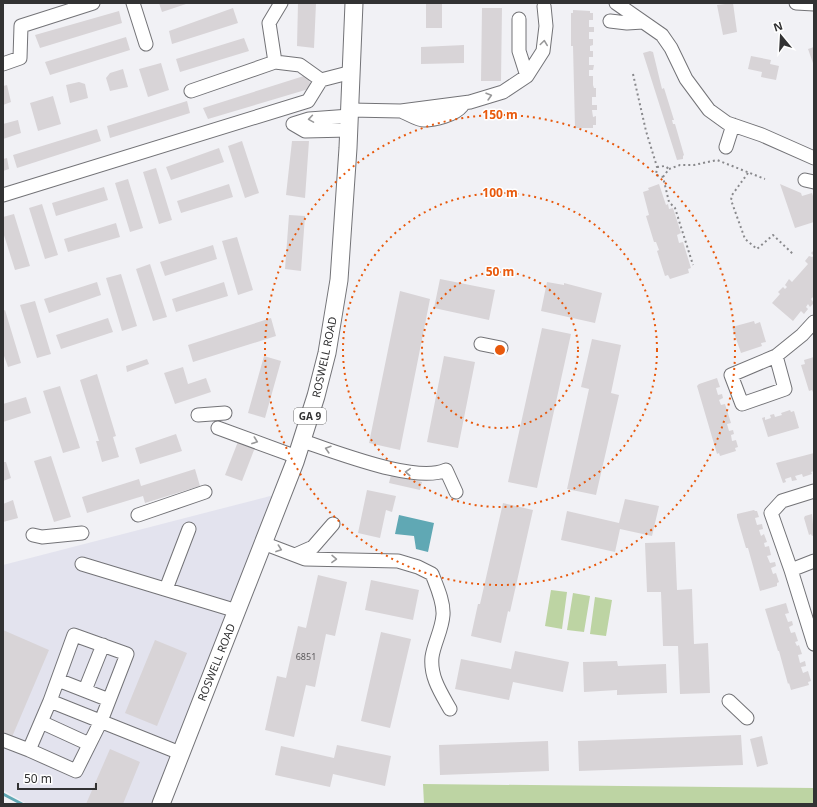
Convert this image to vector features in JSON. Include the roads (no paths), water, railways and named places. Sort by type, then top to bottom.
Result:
[{"type":"main road","name":"ROSWELL ROAD","points":[[161,804],[297,457],[316,398],[327,353],[338,280],[350,119],[354,3]]},
{"type":"street","points":[[3,64],[20,58],[21,26],[93,3]]},
{"type":"street","points":[[132,3],[146,44]]},
{"type":"street","points":[[275,62],[269,23],[281,3]]},
{"type":"street","points":[[616,3],[662,35],[671,48],[686,79],[709,110],[727,123],[762,135],[814,158]]},
{"type":"street","points":[[796,3],[814,4]]},
{"type":"street","points":[[350,119],[401,111],[438,112],[464,102],[503,92],[527,76],[543,51],[546,26],[542,4]]},
{"type":"street","points":[[519,19],[519,51],[527,76]]},
{"type":"street","points":[[610,21],[627,23],[643,22]]},
{"type":"street","points":[[191,91],[275,62],[300,65],[321,80]]},
{"type":"street","points":[[3,195],[308,101],[321,80],[352,72]]},
{"type":"street","points":[[726,147],[733,125]]},
{"type":"street","points":[[776,356],[802,335],[814,322]]},
{"type":"street","points":[[481,344],[502,348]]},
{"type":"street","points":[[198,415],[224,413]]},
{"type":"street","points":[[218,428],[297,457]]},
{"type":"street","points":[[302,441],[404,472],[437,472],[446,470],[456,492]]},
{"type":"street","points":[[814,491],[782,501],[771,513],[791,570],[814,644]]},
{"type":"street","points":[[138,515],[206,492]]},
{"type":"street","points":[[295,555],[313,547],[333,524]]},
{"type":"street","points":[[166,589],[189,529]]},
{"type":"street","points":[[33,534],[42,537],[82,533]]},
{"type":"street","points":[[263,543],[304,558],[398,561],[418,567],[432,574],[440,595],[443,615],[432,657],[432,671],[436,685],[450,709]]},
{"type":"street","points":[[791,570],[814,561]]},
{"type":"street","points":[[82,564],[237,611]]},
{"type":"street","points":[[3,740],[76,771],[101,721],[128,654],[74,635],[50,701],[28,750]]},
{"type":"street","points":[[85,690],[103,645]]},
{"type":"street","points":[[58,680],[109,700]]},
{"type":"street","points":[[50,701],[180,753]]},
{"type":"street","points":[[729,701],[747,718]]},
{"type":"street","points":[[41,722],[89,744]]},
{"type":"water","points":[[399,515],[434,523],[428,552],[416,549],[414,536],[395,534]]},
{"type":"waterway","points":[[3,794],[22,804]]}]
